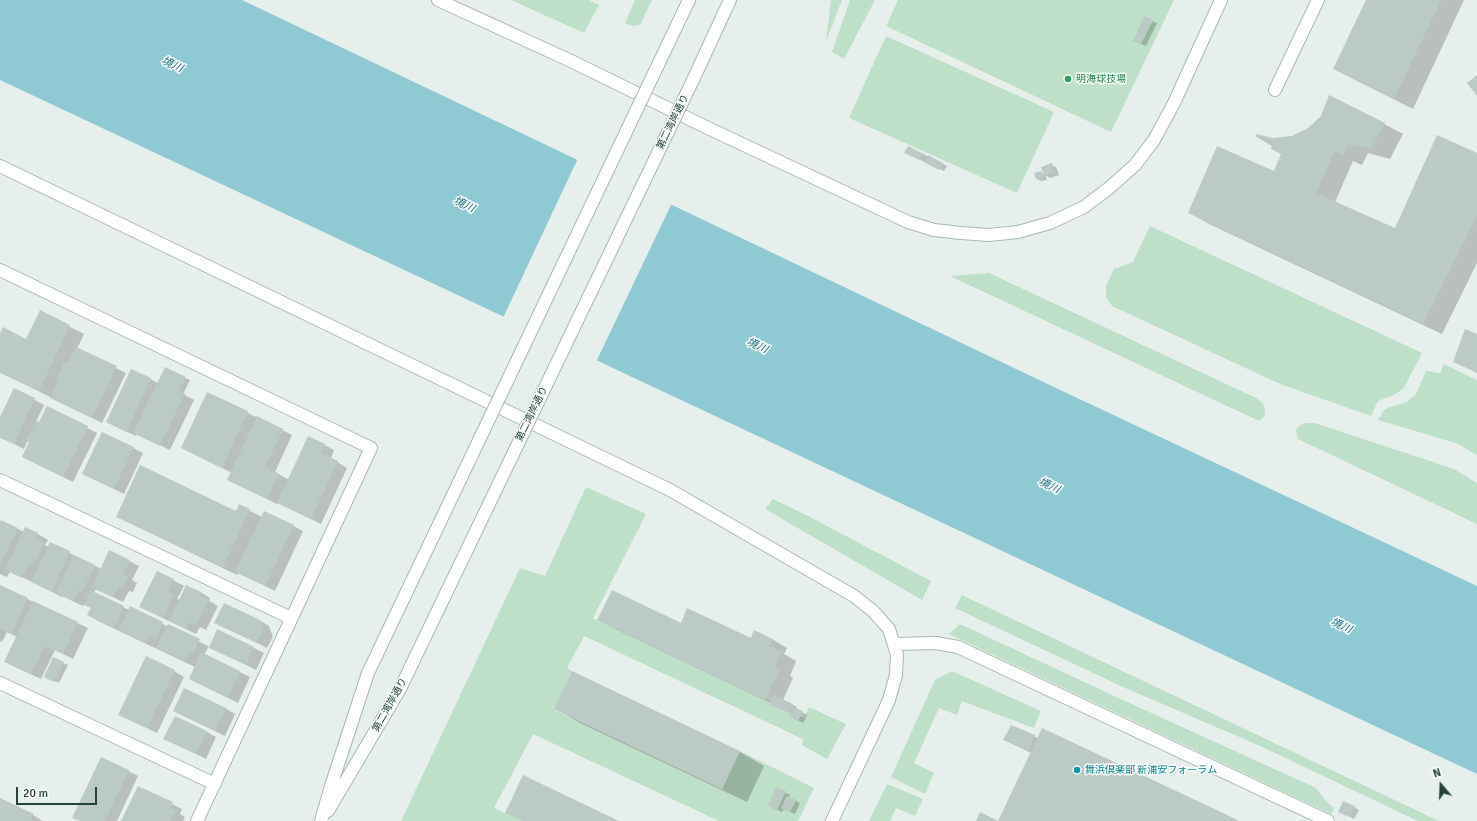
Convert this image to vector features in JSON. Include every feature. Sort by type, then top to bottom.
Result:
[{"type":"street","points":[[438,0],[571,61],[710,129],[908,222],[941,231],[961,234],[989,235],[1018,232],[1050,223],[1084,207],[1109,188],[1134,164],[1154,140],[1174,103],[1221,0]]},
{"type":"street","name":"第二湾岸通り","points":[[321,821],[368,672],[689,0]]},
{"type":"street","name":"第二湾岸通り","points":[[321,821],[341,791],[400,689],[730,0]]},
{"type":"street","points":[[1275,90],[1318,0]]},
{"type":"street","points":[[0,166],[670,490],[854,596],[873,611],[889,629],[897,656],[896,675],[889,700],[832,821]]},
{"type":"street","points":[[0,270],[371,448],[197,821]]},
{"type":"street","points":[[0,480],[291,618]]},
{"type":"street","points":[[894,644],[936,643],[958,647],[1328,821]]},
{"type":"street","points":[[0,683],[215,784]]},
{"type":"green space","points":[[511,0],[589,0],[599,5],[584,33]]},
{"type":"green space","points":[[635,0],[652,0],[640,25],[632,26],[625,23]]},
{"type":"green space","points":[[831,0],[842,0],[826,41]]},
{"type":"green space","points":[[850,0],[875,0],[844,59],[832,52]]},
{"type":"green space","name":"明海球技場","points":[[898,0],[1174,0],[1111,132],[886,26]]},
{"type":"green space","points":[[886,36],[1054,112],[1017,193],[849,118]]},
{"type":"green space","points":[[1150,226],[1422,353],[1404,388],[1394,395],[1378,401],[1371,416],[1280,384],[1112,306],[1106,297],[1106,286],[1114,269],[1133,262]]},
{"type":"green space","points":[[989,273],[1256,398],[1263,403],[1265,416],[1259,421],[950,276]]},
{"type":"green space","points":[[1444,364],[1477,380],[1477,455],[1456,443],[1378,420],[1385,409],[1407,402],[1416,394],[1426,371],[1440,373]]},
{"type":"green space","points":[[1315,423],[1454,469],[1477,483],[1477,524],[1298,439],[1296,430],[1300,425]]},
{"type":"green space","points":[[586,487],[646,514],[593,618],[804,718],[809,707],[846,724],[827,759],[802,745],[803,739],[584,636],[567,668],[572,671],[555,710],[722,789],[740,751],[814,788],[798,821],[719,821],[533,734],[494,808],[522,821],[401,821],[520,568],[545,576]]},
{"type":"green space","points":[[773,499],[931,581],[922,600],[765,509]]},
{"type":"green space","points":[[962,595],[1439,821],[1418,821],[1258,745],[1123,687],[955,608]]},
{"type":"green space","points":[[960,624],[1316,788],[1326,801],[1334,808],[1331,814],[949,634]]},
{"type":"green space","points":[[952,671],[1041,711],[1034,728],[962,701],[957,715],[939,708],[914,763],[934,773],[925,794],[891,777],[935,680]]},
{"type":"green space","points":[[887,784],[923,799],[915,816],[896,808],[890,821],[869,821]]},
{"type":"water","name":"境川","points":[[0,0],[242,0],[1056,388],[1477,586],[1477,774],[0,80]]},
{"type":"pier","points":[[578,158],[672,203],[596,362],[503,318]]},
{"type":"building","points":[[1366,0],[1441,0],[1394,99],[1333,69]]},
{"type":"building","points":[[1144,16],[1153,20],[1141,44],[1133,41]]},
{"type":"building","points":[[1477,75],[1477,96],[1467,83]]},
{"type":"building","points":[[1329,95],[1385,123],[1371,149],[1349,143],[1343,155],[1335,151],[1316,193],[1395,228],[1437,135],[1477,153],[1477,216],[1423,324],[1188,213],[1217,146],[1274,171],[1281,154],[1271,149],[1272,141],[1256,137],[1256,134],[1273,138],[1292,136],[1308,128],[1321,116]]},
{"type":"building","points":[[908,146],[924,154],[920,160],[904,153]]},
{"type":"building","points":[[928,155],[943,163],[939,170],[924,162]]},
{"type":"building","points":[[1052,163],[1054,172],[1044,176],[1041,167]]},
{"type":"building","points":[[1041,171],[1043,177],[1036,179],[1034,173]]},
{"type":"building","points":[[40,310],[70,325],[39,391],[0,373],[0,333],[3,327],[26,339]]},
{"type":"building","points":[[1465,329],[1477,334],[1477,372],[1453,362]]},
{"type":"building","points":[[76,347],[117,366],[92,418],[50,398],[58,382],[56,380],[64,362],[68,363]]},
{"type":"building","points":[[165,367],[186,377],[179,390],[185,393],[160,446],[133,433]]},
{"type":"building","points":[[131,369],[151,378],[126,432],[106,422]]},
{"type":"building","points":[[14,388],[35,398],[14,444],[0,438],[0,417]]},
{"type":"building","points":[[207,392],[248,411],[222,468],[181,448]]},
{"type":"building","points":[[47,406],[88,426],[63,477],[22,457],[29,442],[26,441],[36,420],[39,422]]},
{"type":"building","points":[[257,416],[283,429],[265,467],[279,474],[267,499],[227,480]]},
{"type":"building","points":[[102,432],[134,447],[114,489],[82,474]]},
{"type":"building","points":[[308,436],[325,444],[321,453],[338,461],[311,519],[277,503]]},
{"type":"building","points":[[140,465],[236,511],[239,504],[250,509],[223,567],[116,517]]},
{"type":"building","points":[[264,511],[294,525],[265,586],[235,572]]},
{"type":"building","points":[[1,520],[18,528],[0,566],[0,523]]},
{"type":"building","points":[[25,527],[38,533],[36,539],[44,543],[33,565],[29,563],[22,578],[5,570]]},
{"type":"building","points":[[50,542],[70,551],[52,592],[31,582]]},
{"type":"building","points":[[109,550],[130,560],[123,574],[128,577],[123,587],[119,586],[113,597],[92,588]]},
{"type":"building","points":[[74,555],[95,565],[82,592],[78,590],[73,601],[56,593]]},
{"type":"building","points":[[157,571],[174,579],[168,593],[173,595],[163,618],[139,607]]},
{"type":"building","points":[[0,585],[28,598],[11,634],[0,629]]},
{"type":"building","points":[[186,585],[201,592],[199,595],[209,599],[196,625],[189,622],[186,629],[169,621]]},
{"type":"building","points":[[90,590],[124,606],[114,628],[87,615],[91,608],[84,605]]},
{"type":"building","points":[[612,590],[681,623],[687,608],[751,638],[754,630],[773,639],[769,646],[782,652],[775,667],[780,669],[765,700],[597,620]]},
{"type":"building","points":[[33,601],[78,622],[63,654],[45,646],[31,674],[4,662]]},
{"type":"building","points":[[224,603],[260,620],[263,631],[257,643],[214,623]]},
{"type":"building","points":[[130,606],[163,622],[156,639],[150,636],[146,643],[119,630]]},
{"type":"building","points":[[168,624],[200,639],[193,653],[189,651],[184,661],[156,648]]},
{"type":"building","points":[[217,629],[254,647],[246,665],[209,648]]},
{"type":"building","points":[[201,652],[240,671],[228,698],[189,679]]},
{"type":"building","points":[[146,656],[175,670],[147,728],[118,715]]},
{"type":"building","points":[[53,657],[64,662],[54,682],[44,677]]},
{"type":"building","points":[[572,671],[740,751],[722,789],[554,709]]},
{"type":"building","points":[[184,688],[226,708],[215,731],[173,711]]},
{"type":"building","points":[[774,695],[793,704],[789,713],[769,704]]},
{"type":"building","points":[[793,707],[803,711],[798,721],[789,716]]},
{"type":"building","points":[[175,716],[207,731],[196,754],[163,739]]},
{"type":"building","points":[[1011,725],[1035,735],[1028,751],[1003,740]]},
{"type":"building","name":"舞浜倶楽部 新浦安フォーラム","points":[[1042,728],[1240,821],[998,821]]},
{"type":"building","points":[[101,757],[129,770],[105,821],[80,821],[72,818]]},
{"type":"building","points":[[523,775],[619,821],[522,821],[505,813]]},
{"type":"building","points":[[138,786],[173,802],[170,808],[176,810],[170,821],[121,821]]},
{"type":"building","points":[[776,787],[786,791],[777,810],[768,806]]},
{"type":"building","points":[[787,796],[796,800],[790,812],[781,808]]},
{"type":"building","points":[[0,798],[34,814],[31,821],[0,821]]},
{"type":"building","points":[[1343,801],[1355,806],[1349,817],[1338,812]]},
{"type":"building","points":[[980,812],[998,821],[976,821]]},
{"type":"place","name":"明海球技場","points":[[1068,79]]},
{"type":"place","name":"舞浜倶楽部 新浦安フォーラム","points":[[1077,770]]}]
